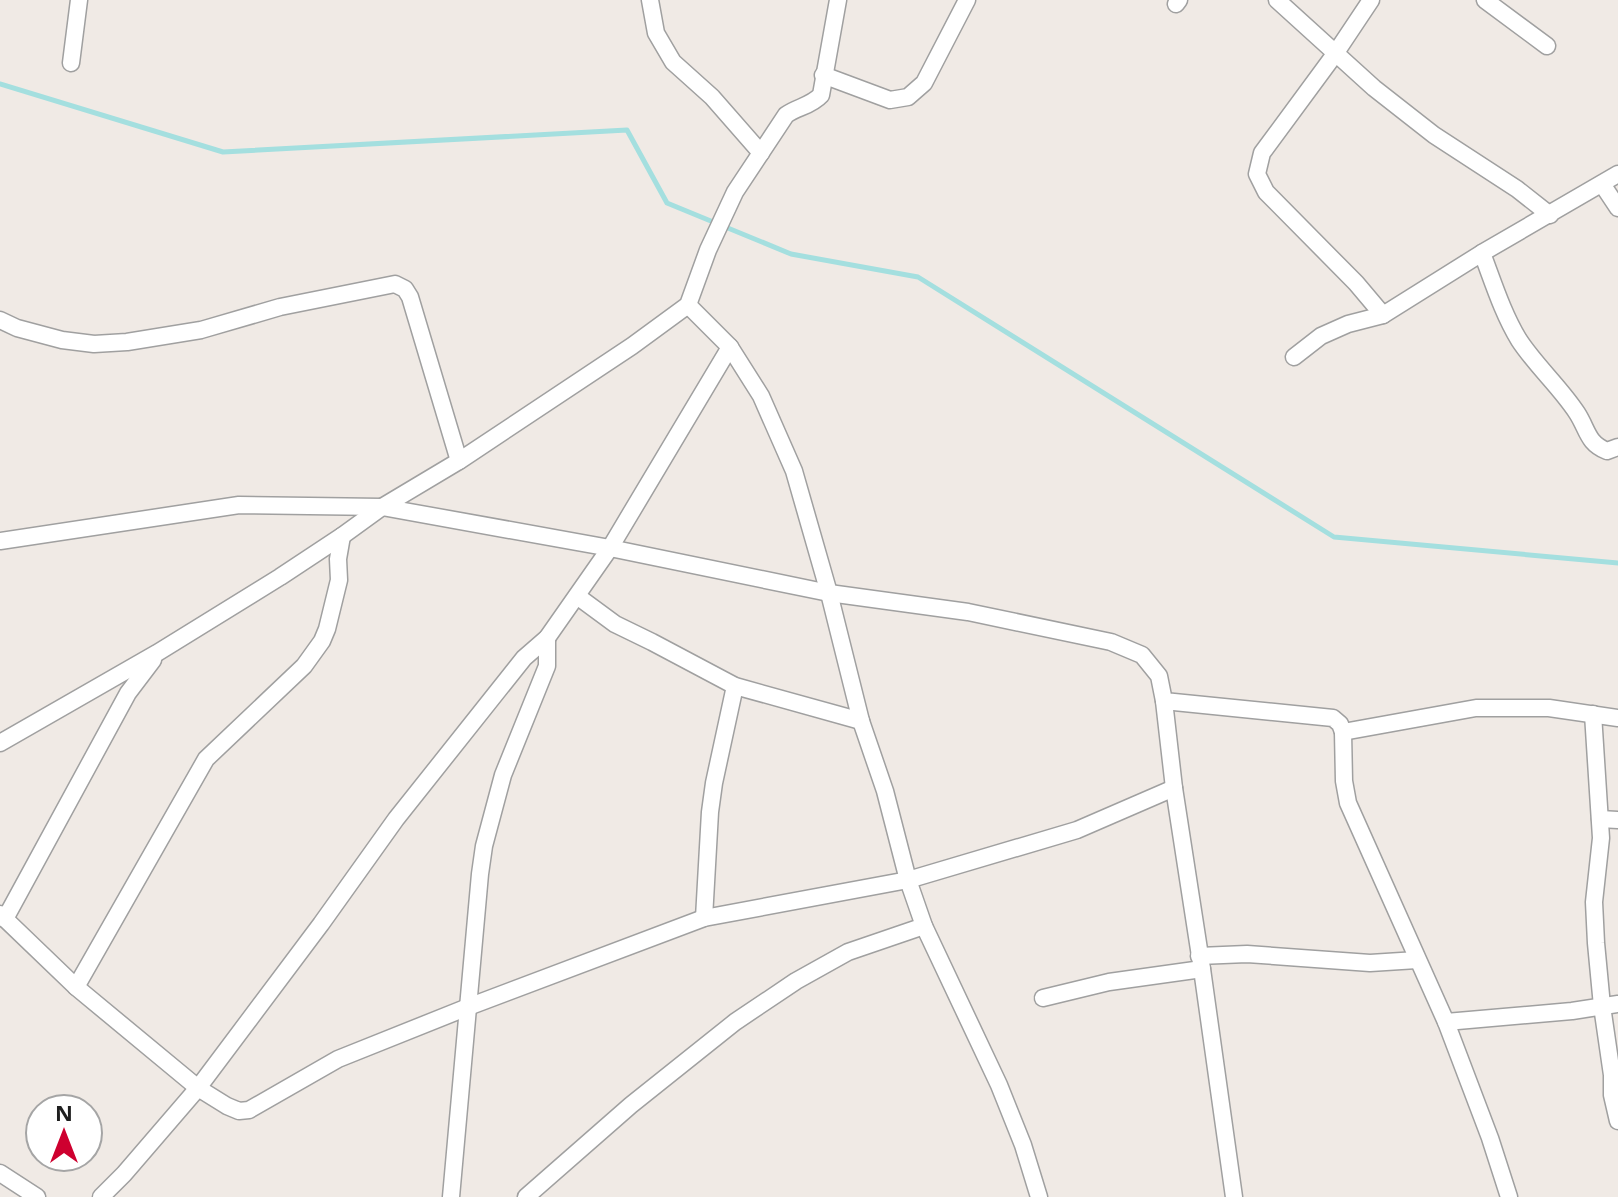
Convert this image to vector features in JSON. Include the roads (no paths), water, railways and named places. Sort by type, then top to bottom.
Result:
[{"type":"street","points":[[71,63],[79,0]]},
{"type":"street","points":[[650,0],[656,33],[673,62],[712,97],[761,153]]},
{"type":"street","points":[[0,743],[157,653],[342,536],[632,346],[688,305],[708,250],[735,192],[786,115],[821,95],[838,0]]},
{"type":"street","points":[[823,75],[890,100],[908,97],[924,83],[967,0]]},
{"type":"street","points":[[1277,0],[1374,88],[1434,135],[1517,189],[1550,215]]},
{"type":"street","points":[[1371,0],[1262,153],[1257,174],[1266,192],[1356,283],[1383,315]]},
{"type":"street","points":[[1485,0],[1547,46]]},
{"type":"street","points":[[1294,357],[1321,336],[1348,324],[1383,315],[1618,174]]},
{"type":"street","points":[[1602,184],[1618,208]]},
{"type":"street","points":[[1482,253],[1519,339],[1578,414],[1597,447],[1607,451],[1618,447]]},
{"type":"street","points":[[0,320],[62,340],[94,344],[127,342],[201,330],[280,307],[395,284],[405,289],[410,297],[459,461]]},
{"type":"street","points":[[688,305],[730,347],[761,396],[794,471],[861,721],[885,791],[908,880],[924,926],[999,1085],[1023,1145],[1039,1197]]},
{"type":"street","points":[[101,1197],[198,1088],[396,819],[515,668],[547,638],[610,548],[730,347]]},
{"type":"street","points":[[0,541],[239,505],[382,507],[610,548],[829,593],[968,612],[1111,642],[1142,655],[1159,676],[1164,701],[1234,1197]]},
{"type":"street","points":[[76,987],[206,759],[304,666],[322,641],[339,580],[338,559],[342,536]]},
{"type":"street","points":[[577,596],[615,624],[735,686],[861,721]]},
{"type":"street","points":[[451,1197],[484,846],[509,755],[547,666],[547,638]]},
{"type":"street","points":[[157,653],[128,693],[2,916],[76,987],[198,1088],[239,1111],[249,1110],[338,1059],[704,918],[908,880],[1077,830],[1174,788]]},
{"type":"street","points":[[704,918],[710,812],[735,686]]},
{"type":"street","points":[[1164,701],[1333,718],[1340,724],[1348,803],[1446,1022],[1509,1197]]},
{"type":"street","points":[[1343,732],[1476,708],[1549,708],[1618,718]]},
{"type":"street","points":[[1593,714],[1601,838],[1594,902],[1610,1005],[1612,1095],[1618,1121]]},
{"type":"street","points":[[1600,819],[1618,820]]},
{"type":"street","points":[[526,1197],[631,1105],[735,1022],[796,981],[848,952],[924,926]]},
{"type":"street","points":[[1043,998],[1247,954],[1370,963],[1417,960]]},
{"type":"street","points":[[1446,1022],[1610,1005]]},
{"type":"street","points":[[0,1173],[37,1197]]},
{"type":"waterway","points":[[0,84],[223,152],[627,130],[667,203],[791,254],[918,277],[1334,537],[1618,563]]}]
